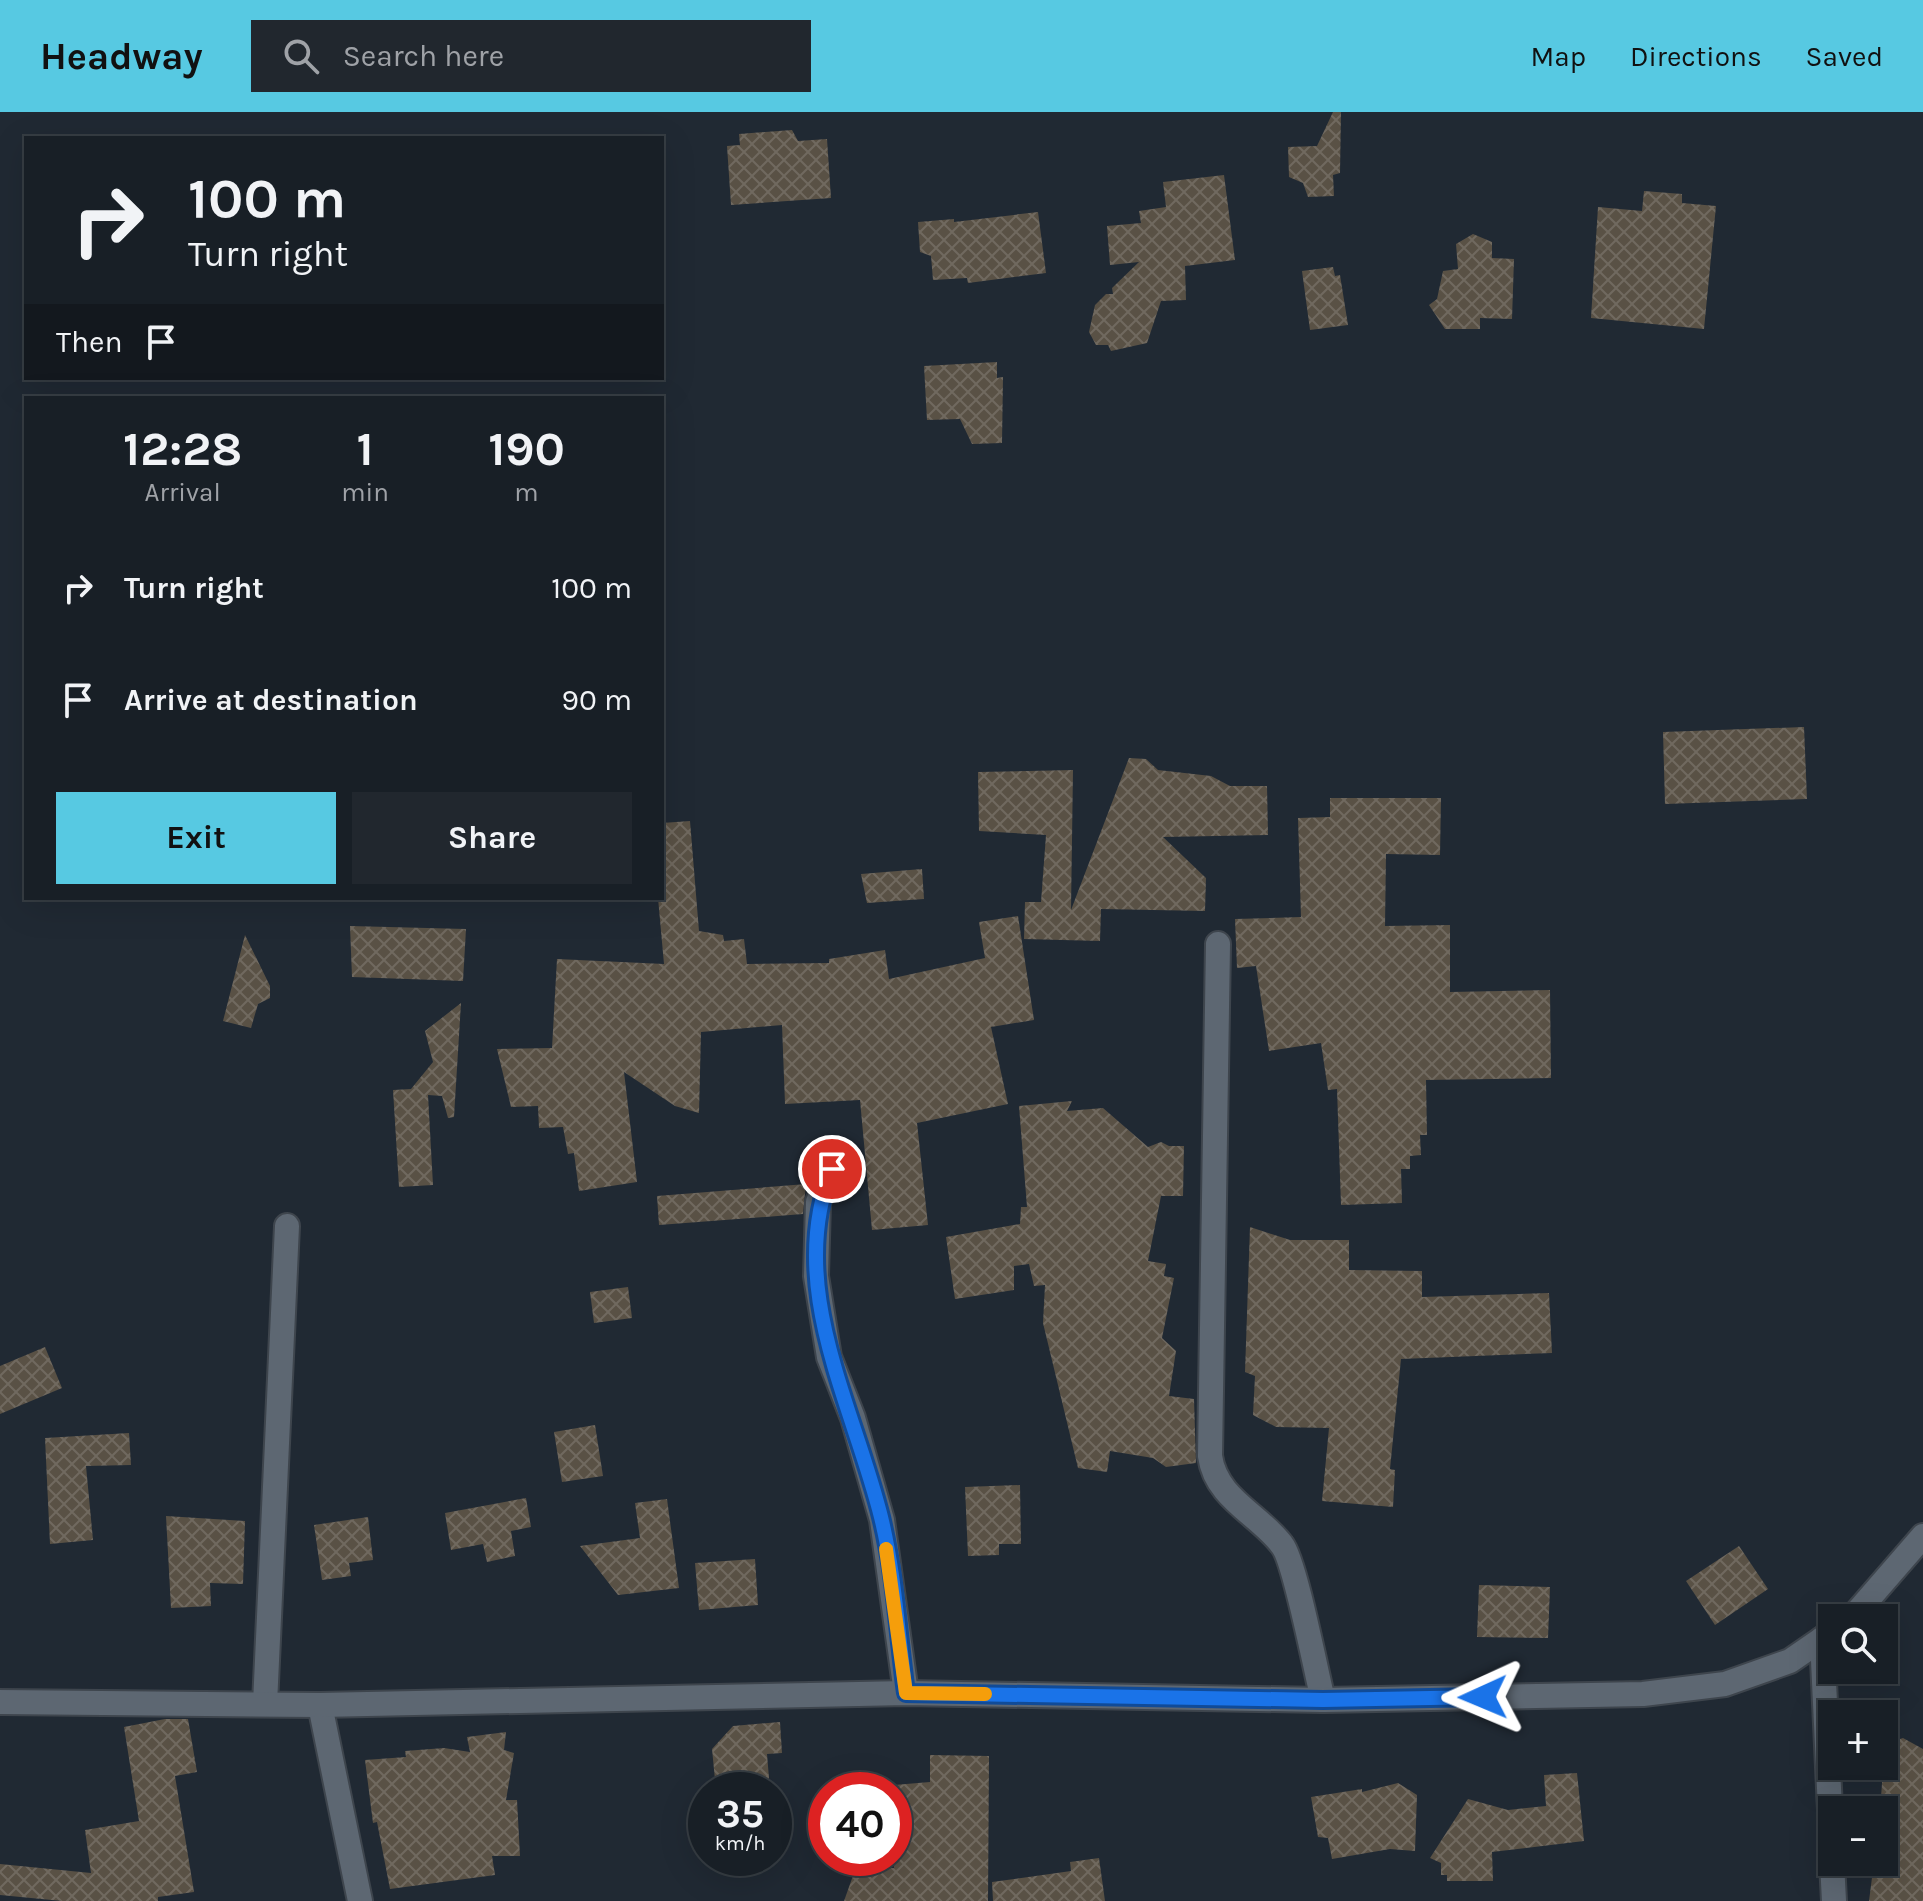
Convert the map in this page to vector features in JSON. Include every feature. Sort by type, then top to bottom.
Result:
[{"type":"street","points":[[1218,944],[1210,1456],[1218,1479],[1233,1500],[1284,1546],[1323,1700]]},
{"type":"street","points":[[832,1169],[818,1202],[816,1276],[829,1357],[853,1418],[882,1520],[906,1693]]},
{"type":"street","points":[[265,1704],[287,1226]]},
{"type":"street","points":[[1864,1604],[1923,1536]]},
{"type":"street","points":[[0,1702],[320,1705],[906,1693],[1323,1700],[1643,1694],[1711,1686],[1790,1661],[1818,1642]]},
{"type":"street","points":[[1828,1684],[1831,1796]]},
{"type":"street","points":[[320,1705],[360,1901]]},
{"type":"street","points":[[1833,1876],[1834,1901]]},
{"type":"building","points":[[1333,112],[1341,112],[1340,173],[1333,175],[1334,196],[1308,197],[1303,183],[1289,177],[1288,147],[1317,146]]},
{"type":"building","points":[[792,130],[798,141],[827,139],[831,198],[731,205],[727,146],[740,145],[739,134]]},
{"type":"building","points":[[1224,175],[1235,260],[1185,266],[1186,300],[1161,301],[1147,343],[1111,351],[1108,345],[1096,345],[1089,332],[1095,305],[1106,294],[1113,294],[1112,288],[1139,262],[1110,265],[1107,226],[1141,223],[1139,211],[1166,207],[1163,182]]},
{"type":"building","points":[[1644,191],[1682,194],[1682,203],[1716,206],[1704,329],[1591,318],[1598,207],[1642,211]]},
{"type":"building","points":[[1038,212],[1046,273],[968,283],[967,278],[933,280],[931,256],[920,252],[918,222],[954,219],[954,222]]},
{"type":"building","points":[[1473,234],[1492,242],[1492,258],[1514,259],[1512,319],[1480,318],[1480,329],[1445,329],[1429,305],[1437,299],[1443,271],[1458,269],[1456,244]]},
{"type":"building","points":[[1333,267],[1335,276],[1340,275],[1348,325],[1310,330],[1302,271]]},
{"type":"building","points":[[997,362],[997,378],[1003,377],[1002,443],[972,444],[960,419],[927,420],[924,366]]},
{"type":"building","points":[[1804,727],[1807,799],[1665,804],[1663,732]]},
{"type":"building","points":[[1129,758],[1146,759],[1158,770],[1211,776],[1230,786],[1267,786],[1268,835],[1163,837],[1206,878],[1205,911],[1101,909],[1100,941],[1024,939],[1025,902],[1041,902],[1046,835],[979,831],[978,772],[1073,770],[1071,910]]},
{"type":"building","points":[[1330,798],[1441,798],[1440,855],[1386,854],[1385,926],[1450,925],[1450,992],[1550,990],[1551,1078],[1426,1080],[1427,1135],[1420,1135],[1421,1155],[1410,1156],[1410,1169],[1401,1169],[1402,1203],[1341,1205],[1337,1089],[1328,1090],[1321,1043],[1269,1051],[1256,966],[1237,968],[1235,919],[1301,917],[1298,818],[1330,817]]},
{"type":"building","points":[[690,821],[699,931],[723,935],[724,941],[744,939],[747,964],[829,963],[829,959],[885,950],[889,979],[985,958],[979,922],[1018,916],[1034,1020],[991,1027],[1008,1104],[917,1123],[928,1225],[872,1230],[860,1100],[785,1104],[782,1025],[701,1032],[699,1113],[675,1106],[624,1072],[637,1182],[579,1191],[574,1153],[568,1154],[563,1127],[539,1128],[538,1106],[511,1107],[497,1049],[552,1048],[557,959],[664,964],[658,900],[664,900],[664,823]]},
{"type":"building","points":[[922,869],[924,899],[867,903],[861,874]]},
{"type":"building","points":[[350,926],[466,929],[463,981],[352,977]]},
{"type":"building","points":[[245,935],[270,986],[270,998],[258,1004],[251,1028],[223,1021]]},
{"type":"building","points":[[461,1003],[454,1117],[448,1118],[442,1096],[428,1095],[433,1185],[399,1187],[393,1090],[411,1089],[433,1062],[425,1031]]},
{"type":"building","points":[[1072,1101],[1067,1111],[1103,1108],[1148,1147],[1161,1142],[1169,1146],[1184,1146],[1183,1196],[1161,1196],[1148,1261],[1166,1264],[1164,1276],[1174,1278],[1162,1338],[1176,1351],[1169,1396],[1194,1399],[1196,1463],[1166,1467],[1153,1458],[1110,1451],[1107,1472],[1078,1468],[1043,1323],[1045,1285],[1034,1286],[1029,1264],[1014,1266],[1014,1290],[955,1299],[946,1237],[1020,1224],[1021,1207],[1027,1207],[1019,1106]]},
{"type":"building","points":[[806,1184],[803,1214],[659,1225],[657,1196]]},
{"type":"building","points":[[1250,1227],[1290,1240],[1349,1240],[1349,1270],[1422,1271],[1422,1297],[1549,1293],[1552,1353],[1401,1359],[1390,1469],[1395,1470],[1393,1507],[1322,1501],[1329,1428],[1276,1427],[1253,1415],[1255,1376],[1245,1372]]},
{"type":"building","points":[[628,1287],[632,1318],[594,1323],[590,1292]]},
{"type":"building","points":[[45,1347],[62,1388],[0,1414],[0,1366]]},
{"type":"building","points":[[595,1425],[603,1476],[562,1482],[554,1432]]},
{"type":"building","points":[[129,1433],[131,1465],[86,1466],[93,1540],[50,1544],[45,1438]]},
{"type":"building","points":[[1020,1485],[1021,1544],[999,1544],[999,1555],[968,1556],[965,1487]]},
{"type":"building","points":[[526,1498],[531,1527],[511,1531],[515,1556],[487,1562],[483,1544],[451,1550],[445,1513]]},
{"type":"building","points":[[667,1499],[679,1588],[618,1595],[580,1546],[640,1538],[635,1503]]},
{"type":"building","points":[[166,1516],[245,1521],[243,1584],[210,1583],[211,1606],[171,1608]]},
{"type":"building","points":[[368,1517],[373,1560],[349,1563],[351,1576],[322,1580],[314,1525]]},
{"type":"building","points":[[1739,1546],[1768,1589],[1715,1625],[1686,1581]]},
{"type":"building","points":[[755,1559],[758,1605],[699,1610],[695,1563]]},
{"type":"building","points":[[1479,1585],[1550,1587],[1548,1638],[1477,1637]]},
{"type":"building","points":[[165,1719],[188,1719],[197,1772],[175,1776],[194,1892],[158,1897],[158,1901],[62,1901],[0,1895],[0,1864],[91,1873],[85,1830],[139,1821],[124,1727]]},
{"type":"building","points":[[780,1722],[782,1753],[767,1754],[768,1772],[714,1772],[712,1749],[733,1726]]},
{"type":"building","points":[[506,1732],[504,1750],[514,1753],[506,1800],[517,1800],[520,1856],[492,1856],[495,1875],[390,1889],[377,1822],[373,1823],[365,1760],[406,1757],[405,1751],[444,1748],[470,1752],[467,1737]]},
{"type":"building","points":[[1903,1738],[1923,1749],[1923,1901],[1869,1901],[1872,1876],[1898,1876],[1898,1796],[1881,1796],[1882,1780],[1898,1780],[1898,1740]]},
{"type":"building","points":[[930,1755],[989,1756],[988,1901],[844,1901],[853,1876],[912,1876],[912,1784],[930,1782]]},
{"type":"building","points":[[1577,1773],[1584,1841],[1492,1852],[1493,1881],[1447,1881],[1447,1875],[1441,1875],[1441,1863],[1430,1858],[1468,1799],[1508,1810],[1546,1806],[1544,1775]]},
{"type":"building","points":[[1398,1783],[1417,1795],[1415,1851],[1390,1849],[1332,1859],[1328,1838],[1318,1837],[1311,1797],[1362,1789],[1362,1792]]},
{"type":"building","points":[[1099,1858],[1105,1901],[993,1901],[992,1882],[1071,1871],[1070,1862]]},
{"type":"slow traffic","points":[[886,1549],[906,1693],[985,1694]]},
{"type":"route","points":[[832,1169],[818,1202],[816,1276],[829,1357],[853,1418],[882,1520],[906,1693],[1323,1700],[1483,1697]]}]
